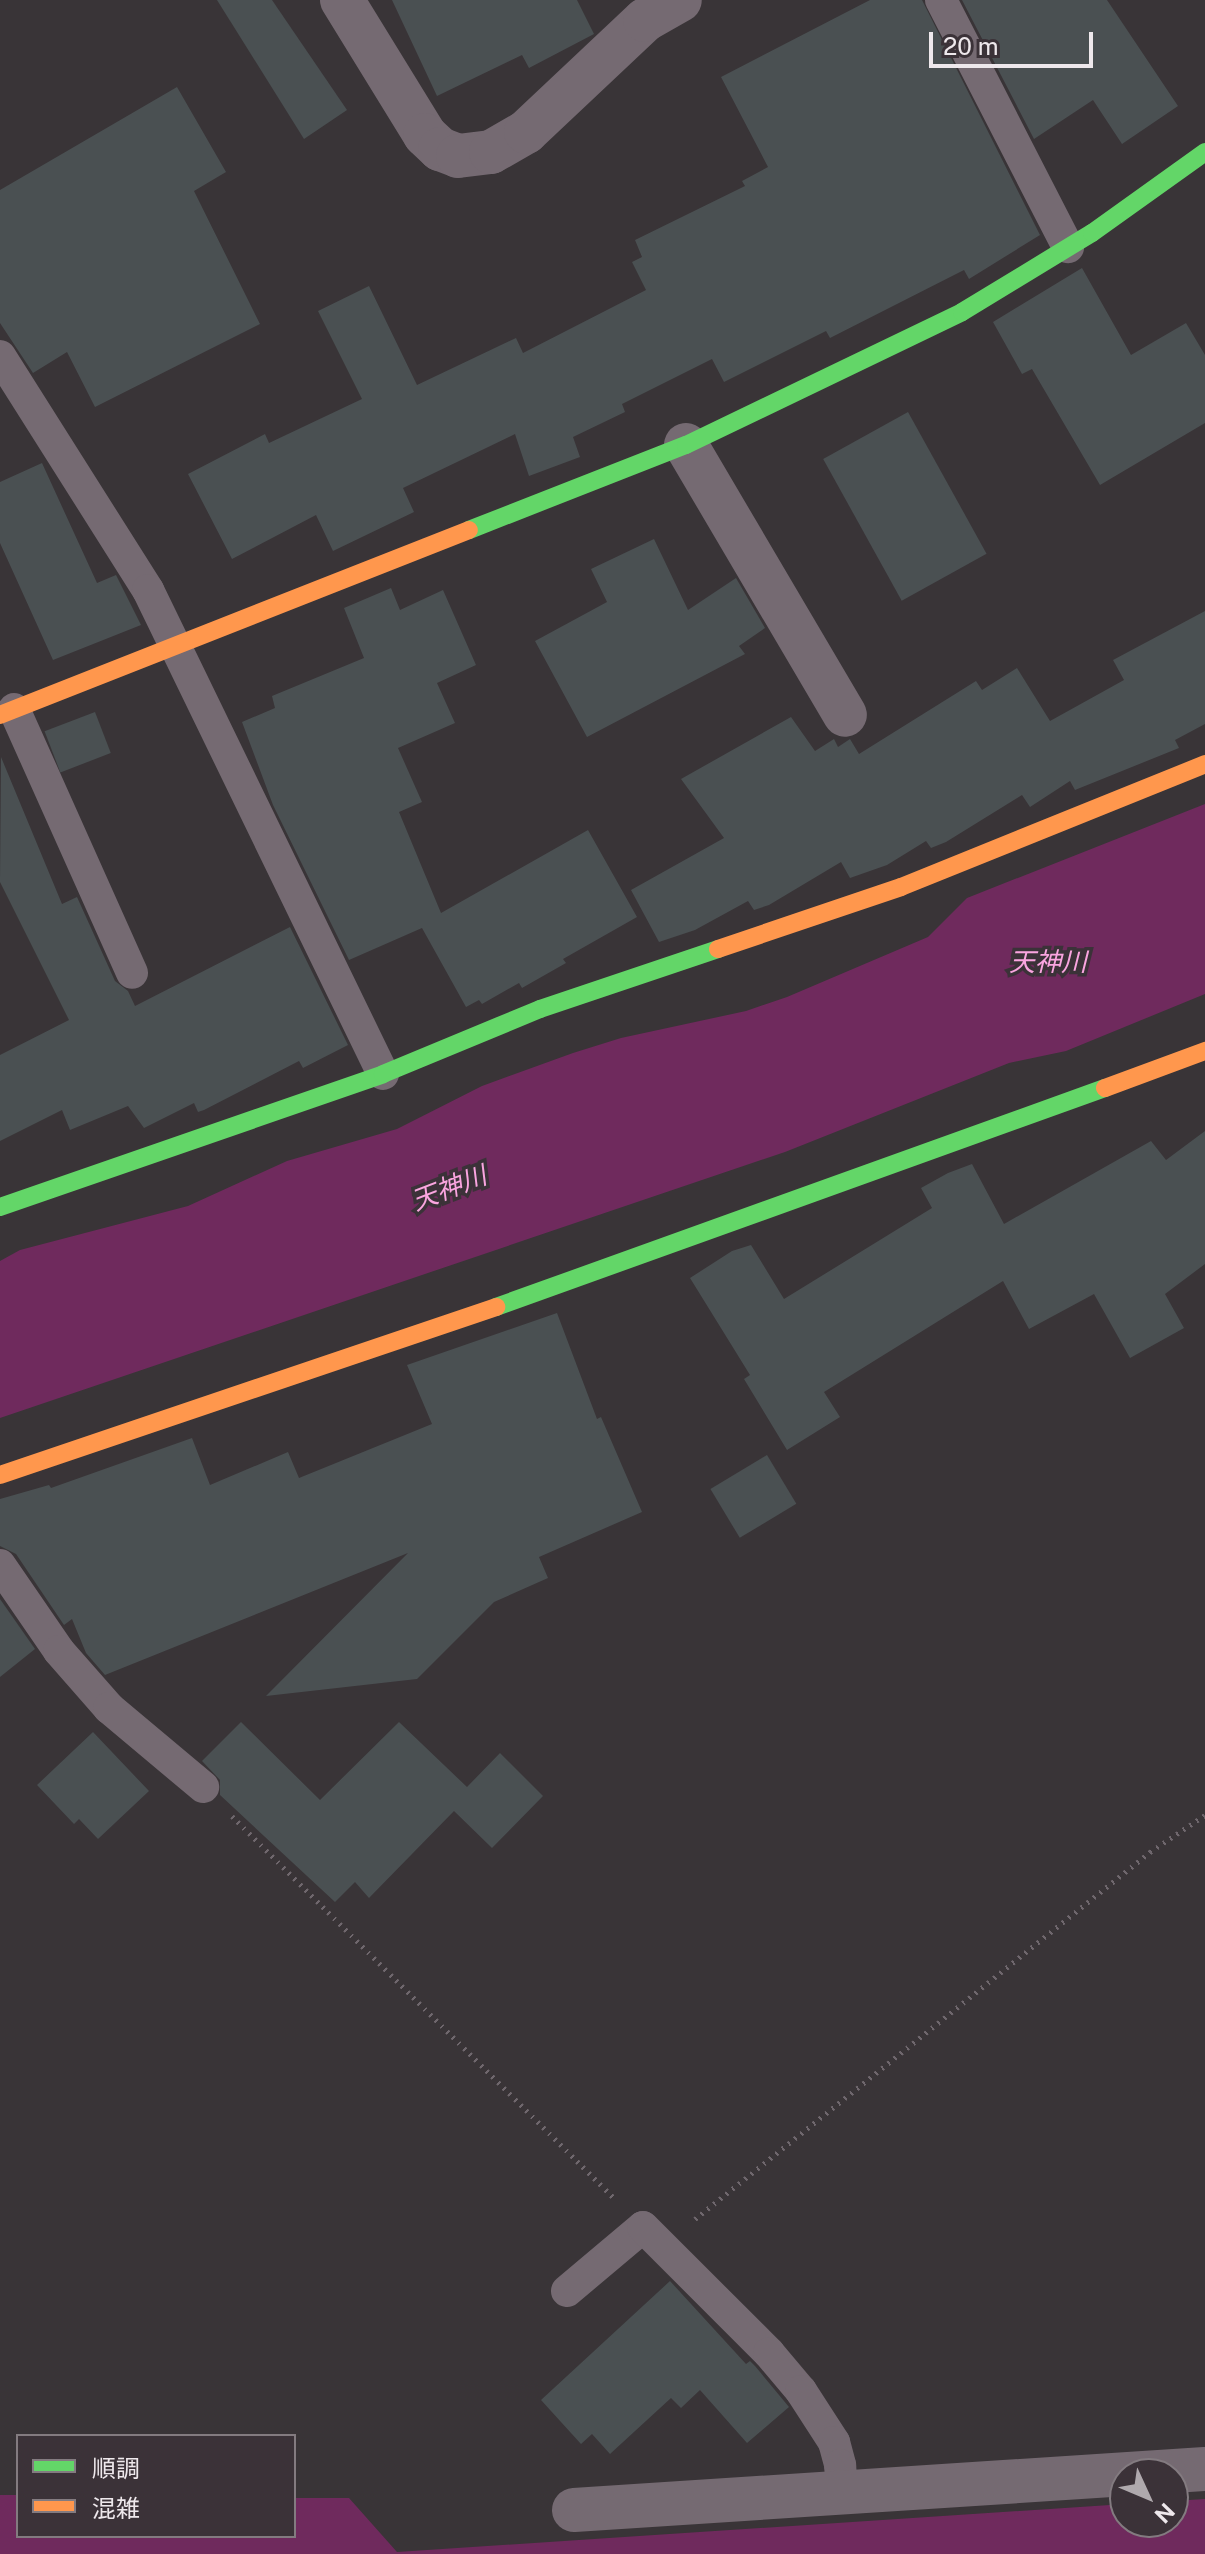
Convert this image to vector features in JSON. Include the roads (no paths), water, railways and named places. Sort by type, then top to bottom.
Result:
[{"type":"street","points":[[342,0],[425,135],[440,149],[458,156],[491,152],[526,132],[653,7]]},
{"type":"street","points":[[7,712],[686,445],[962,312],[1068,247],[1205,152]]},
{"type":"street","points":[[686,445],[845,715]]},
{"type":"street","points":[[0,1207],[383,1074],[540,1009],[901,887],[1205,764]]},
{"type":"street","points":[[0,1475],[367,1354],[788,1205],[1205,1051]]},
{"type":"street","points":[[574,2510],[842,2490],[1205,2469]]},
{"type":"lane","points":[[941,0],[1068,247]]},
{"type":"lane","points":[[0,356],[140,577],[383,1074]]},
{"type":"lane","points":[[7,712],[132,973]]},
{"type":"lane","points":[[0,1565],[59,1651],[109,1708],[203,1787]]},
{"type":"lane","points":[[567,2291],[652,2236],[769,2353],[801,2391],[834,2442],[842,2490]]},
{"type":"water","name":"天神川","points":[[1205,804],[1205,994],[1066,1051],[1009,1063],[785,1152],[0,1418],[0,1261],[20,1250],[188,1206],[287,1161],[397,1129],[482,1086],[573,1053],[621,1038],[746,1011],[787,997],[928,937],[967,898]]},
{"type":"water","points":[[0,2495],[16,2495],[16,2538],[296,2538],[296,2498],[349,2498],[397,2552],[1109,2505],[1109,2538],[1189,2538],[1189,2500],[1205,2499],[1205,2554],[0,2554]]}]
